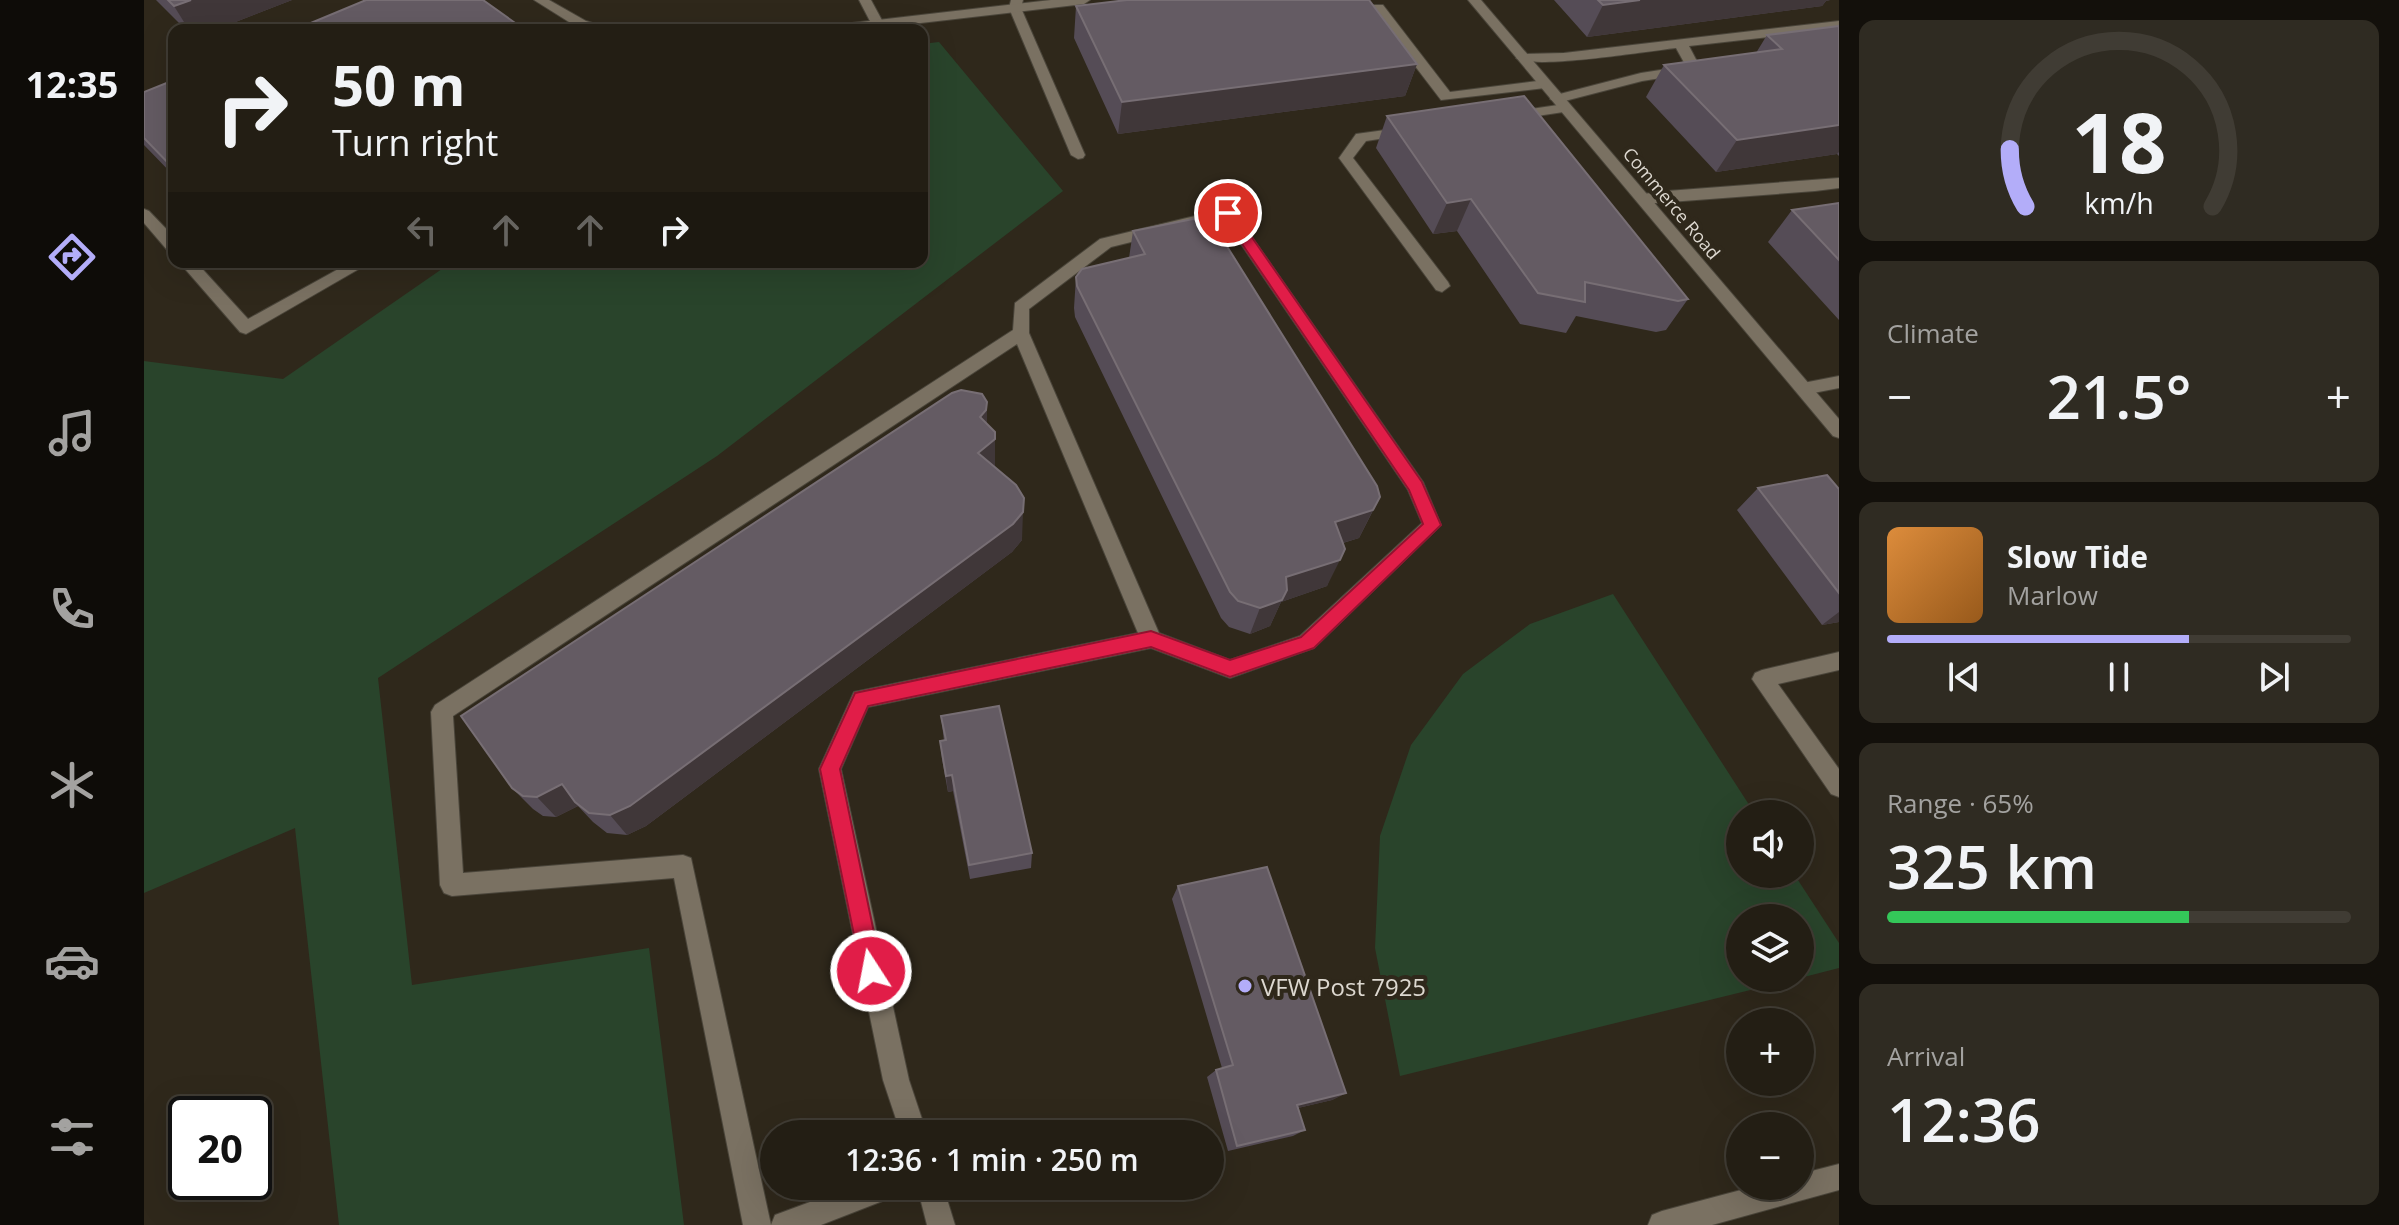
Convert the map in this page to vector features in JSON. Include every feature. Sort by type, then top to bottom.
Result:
[{"type":"street","points":[[540,0],[582,24]]},
{"type":"street","points":[[865,0],[878,24],[1016,4],[1084,0]]},
{"type":"street","name":"Commerce Road","points":[[1474,0],[1839,431]]},
{"type":"street","points":[[1016,4],[1078,155]]},
{"type":"street","points":[[1378,8],[1446,97],[1545,84]]},
{"type":"street","points":[[1523,58],[1564,57],[1837,27]]},
{"type":"street","points":[[1487,119],[1561,104],[1641,77],[1694,69],[1680,43]]},
{"type":"street","points":[[1424,128],[1361,137],[1346,158],[1442,286]]},
{"type":"street","points":[[1643,199],[1680,194],[1792,191],[1839,183]]},
{"type":"street","points":[[909,1120],[880,1012],[830,769],[861,699],[1151,639],[1230,669],[1307,642],[1432,525],[1416,487],[1228,213],[1106,243],[1021,307],[1021,333],[1151,639]]},
{"type":"street","points":[[144,214],[168,240]]},
{"type":"street","points":[[192,268],[246,328],[352,268]]},
{"type":"street","points":[[757,1225],[683,866],[452,885],[442,712],[1021,333]]},
{"type":"street","points":[[1803,389],[1839,382]]},
{"type":"street","points":[[1839,661],[1762,679],[1839,787]]},
{"type":"street","points":[[1662,1225],[1839,1177]]},
{"type":"street","points":[[785,1225],[852,1200]]},
{"type":"street","points":[[934,1200],[941,1225]]},
{"type":"green space","points":[[939,42],[1063,191],[717,456],[378,678],[412,985],[649,948],[684,1225],[339,1225],[295,828],[144,893],[144,361],[283,379],[443,268],[928,268],[928,43]]},
{"type":"green space","points":[[1613,594],[1746,800],[1726,800],[1726,888],[1803,888],[1814,904],[1726,904],[1726,992],[1742,992],[1400,1076],[1375,948],[1380,836],[1411,745],[1463,674],[1530,624]]},
{"type":"green space","points":[[1814,905],[1839,943],[1839,968],[1814,974]]},
{"type":"building","points":[[168,0],[191,0],[174,6]]},
{"type":"building","points":[[366,0],[483,0],[517,24],[308,24]]},
{"type":"building","points":[[1127,0],[1369,0],[1417,64],[1122,102],[1076,6]]},
{"type":"building","points":[[1598,0],[1640,0],[1603,5]]},
{"type":"building","points":[[1839,26],[1839,125],[1737,140],[1664,65],[1782,49],[1767,35]]},
{"type":"building","points":[[168,82],[168,163],[144,138],[144,92]]},
{"type":"building","points":[[1524,96],[1688,299],[1678,301],[1585,282],[1585,302],[1538,293],[1471,199],[1447,203],[1387,116]]},
{"type":"building","points":[[1839,203],[1839,260],[1792,210]]},
{"type":"building","points":[[1208,216],[1377,486],[1380,497],[1373,510],[1335,522],[1345,549],[1340,560],[1286,577],[1287,590],[1282,600],[1260,608],[1238,601],[1230,592],[1077,286],[1076,277],[1082,269],[1145,254],[1133,231]]},
{"type":"building","points":[[961,390],[982,394],[987,402],[986,410],[980,417],[995,432],[995,439],[978,453],[1016,485],[1024,498],[1023,512],[1013,524],[630,806],[610,815],[589,813],[575,802],[562,784],[537,797],[523,796],[512,788],[461,716],[952,393]]},
{"type":"building","points":[[1827,475],[1839,489],[1839,593],[1758,488]]},
{"type":"building","points":[[999,706],[1032,853],[969,865],[952,775],[946,776],[940,741],[946,740],[941,716]]},
{"type":"building","name":"VFW Post 7925","points":[[1267,867],[1346,1093],[1297,1105],[1305,1130],[1237,1146],[1216,1070],[1233,1065],[1178,886]]},
{"type":"place","name":"VFW Post 7925","points":[[1245,986]]},
{"type":"route","points":[[871,971],[830,769],[861,699],[1151,639],[1230,669],[1307,642],[1432,525],[1416,487],[1228,213]]}]
